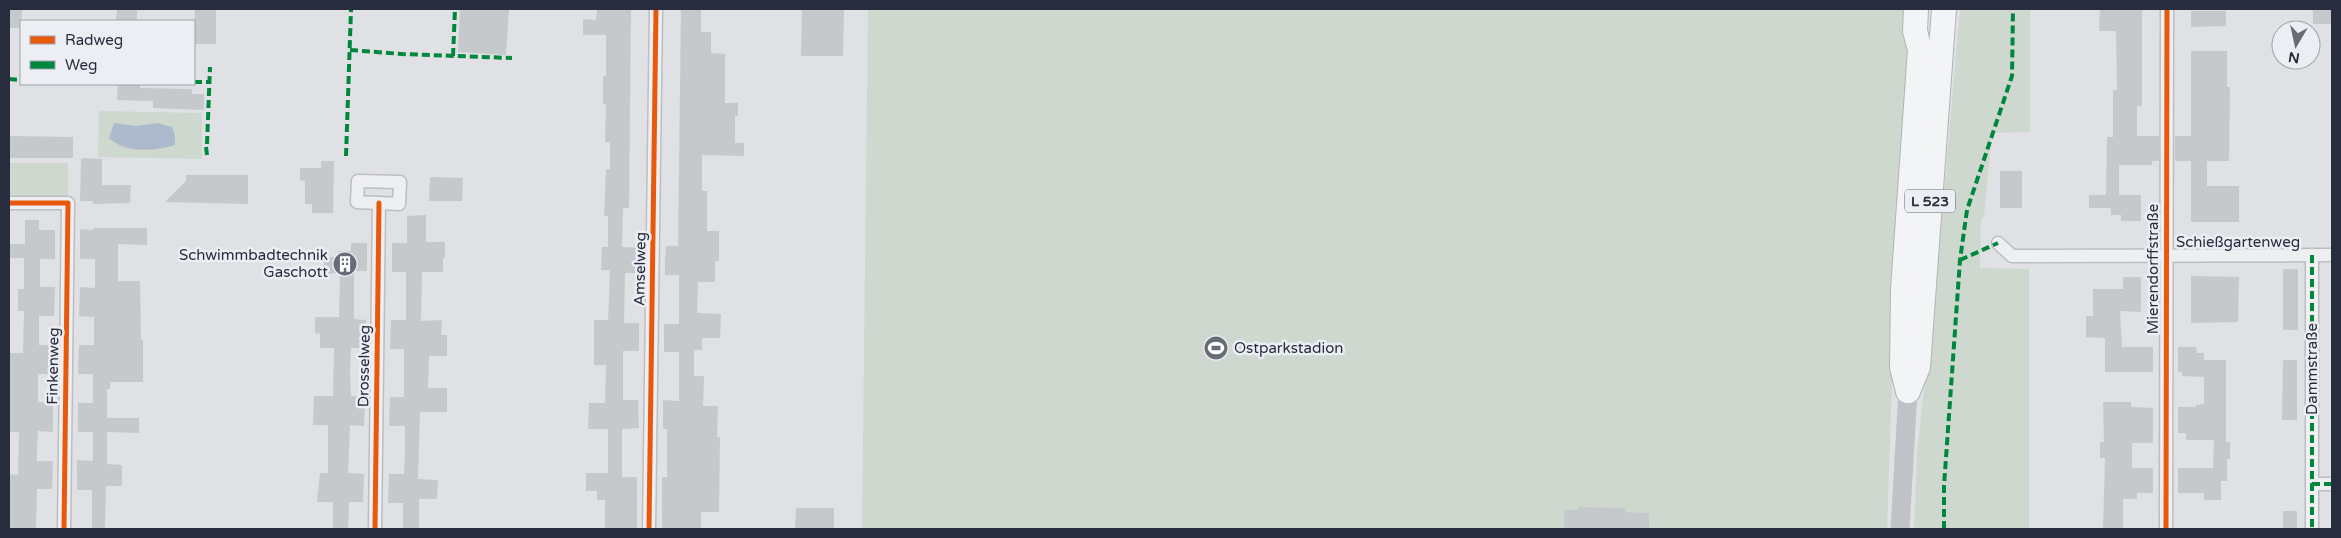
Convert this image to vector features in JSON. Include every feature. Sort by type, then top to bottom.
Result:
[{"type":"highway","name":"L 523","points":[[1916,9],[1915,31],[1920,50]]},
{"type":"highway","name":"L 523","points":[[1908,391],[1902,367],[1903,289],[1920,50],[1927,32],[1929,9]]},
{"type":"highway","name":"L 523","points":[[1908,391],[1918,367],[1944,9]]},
{"type":"main road","name":"L 523","points":[[1900,529],[1908,391]]},
{"type":"street","name":"Amselweg","points":[[649,529],[656,9]]},
{"type":"street","name":"Mierendorffstraße","points":[[2166,529],[2167,9]]},
{"type":"street","name":"Finkenweg","points":[[9,203],[68,203],[64,529]]},
{"type":"street","name":"Drosselweg","points":[[375,529],[379,203]]},
{"type":"street","name":"Schießgartenweg","points":[[1998,243],[2012,256],[2166,254],[2332,255]]},
{"type":"street","name":"Dammstraße","points":[[2312,255],[2312,529]]},
{"type":"street","points":[[2312,484],[2332,484]]},
{"type":"shaded area","name":"Ostparkstadion","points":[[868,9],[1909,9],[1896,265],[1887,529],[862,529]]},
{"type":"shaded area","points":[[1960,9],[2030,9],[2030,132],[1992,133],[1984,216],[1981,220],[1980,268],[2029,269],[2029,529],[1914,529],[1917,455],[1942,215]]},
{"type":"shaded area","points":[[99,111],[202,113],[202,159],[98,157]]},
{"type":"shaded area","points":[[9,163],[68,163],[68,196],[9,196]]},
{"type":"water","points":[[114,123],[136,126],[158,123],[172,127],[175,145],[149,150],[124,147],[109,138]]},
{"type":"building","points":[[9,9],[22,9],[20,28],[9,28]]},
{"type":"building","points":[[117,9],[137,9],[137,20],[116,20]]},
{"type":"building","points":[[195,9],[216,9],[216,44],[195,44]]},
{"type":"building","points":[[460,9],[509,9],[506,55],[458,52]]},
{"type":"building","points":[[597,9],[631,9],[629,208],[623,208],[622,247],[640,248],[640,273],[625,273],[624,323],[639,323],[639,351],[623,351],[623,400],[638,400],[639,428],[622,429],[622,477],[637,477],[637,529],[605,529],[605,500],[597,500],[597,491],[586,491],[586,473],[608,473],[608,429],[588,429],[589,403],[605,403],[606,365],[594,365],[594,320],[608,320],[610,270],[601,270],[602,247],[608,247],[608,216],[604,216],[606,169],[610,169],[610,142],[605,142],[606,104],[603,104],[603,76],[606,76],[606,35],[583,35],[583,19],[596,20]]},
{"type":"building","points":[[681,9],[701,9],[701,32],[711,32],[711,53],[725,54],[725,103],[738,103],[738,116],[735,116],[735,143],[744,143],[744,156],[702,155],[702,191],[707,191],[707,231],[719,231],[719,261],[715,261],[715,282],[698,282],[697,313],[721,314],[720,338],[702,338],[702,350],[694,350],[694,376],[704,376],[703,406],[718,406],[717,437],[720,437],[719,512],[701,512],[701,529],[662,529],[662,477],[667,477],[667,429],[663,429],[663,400],[679,401],[679,352],[664,352],[664,324],[679,324],[679,275],[665,275],[665,261],[666,246],[678,246]]},
{"type":"building","points":[[802,9],[844,10],[843,56],[801,56]]},
{"type":"building","points":[[2100,9],[2142,10],[2142,106],[2137,106],[2137,136],[2159,136],[2159,161],[2152,161],[2152,165],[2119,165],[2119,195],[2141,195],[2141,221],[2121,221],[2121,215],[2111,215],[2111,208],[2089,208],[2089,195],[2106,195],[2107,137],[2113,137],[2113,90],[2117,90],[2116,31],[2099,31]]},
{"type":"building","points":[[2313,9],[2332,9],[2332,24],[2321,24],[2321,20],[2313,20]]},
{"type":"building","points":[[2191,11],[2226,11],[2226,26],[2191,27]]},
{"type":"building","points":[[2191,51],[2227,51],[2227,87],[2230,87],[2229,161],[2207,161],[2207,186],[2239,186],[2239,222],[2191,222],[2191,161],[2175,161],[2175,136],[2191,136]]},
{"type":"building","points":[[118,85],[140,85],[140,88],[192,89],[192,94],[204,94],[204,110],[153,108],[153,101],[117,100]]},
{"type":"building","points":[[9,136],[73,137],[73,158],[9,158]]},
{"type":"building","points":[[81,158],[102,159],[102,185],[131,185],[130,203],[93,204],[93,201],[80,201]]},
{"type":"building","points":[[321,161],[334,161],[333,213],[312,213],[312,204],[305,204],[305,181],[300,180],[300,168],[321,168]]},
{"type":"building","points":[[2000,171],[2022,171],[2022,208],[2000,208]]},
{"type":"building","points":[[186,175],[248,175],[248,204],[165,202],[186,181]]},
{"type":"building","points":[[430,177],[463,178],[462,201],[429,201]]},
{"type":"building","points":[[426,215],[426,242],[445,242],[445,258],[443,258],[443,272],[422,272],[421,321],[442,320],[441,335],[447,335],[447,356],[429,356],[428,388],[447,388],[447,412],[420,412],[418,479],[438,480],[437,499],[419,499],[419,529],[403,529],[403,503],[388,503],[389,474],[404,474],[405,450],[405,426],[389,426],[390,397],[404,397],[404,349],[390,349],[391,320],[406,320],[406,272],[392,272],[392,243],[407,243],[407,216]]},
{"type":"building","points":[[25,220],[39,220],[39,230],[55,230],[55,259],[40,259],[40,287],[55,287],[54,316],[39,316],[39,345],[54,345],[54,374],[38,374],[38,402],[53,403],[53,432],[38,431],[37,446],[37,461],[53,461],[52,489],[37,489],[36,529],[9,529],[9,474],[18,475],[19,432],[10,432],[9,353],[23,353],[24,311],[18,311],[18,289],[24,289],[24,258],[9,258],[9,244],[25,244]]},
{"type":"building","points":[[93,228],[147,228],[147,245],[118,244],[118,281],[140,281],[143,382],[110,382],[110,389],[107,389],[107,418],[139,418],[139,433],[107,432],[107,464],[122,465],[122,486],[106,486],[105,529],[92,529],[92,490],[77,490],[77,460],[93,461],[93,432],[78,432],[78,403],[93,403],[93,374],[78,374],[79,345],[94,345],[94,317],[79,316],[80,287],[95,288],[95,259],[80,259],[80,229],[93,230]]},
{"type":"building","points":[[351,243],[367,243],[367,271],[354,271],[354,319],[366,320],[366,348],[351,348],[350,372],[351,396],[365,397],[364,426],[350,425],[348,473],[364,474],[363,502],[349,502],[348,529],[333,529],[333,502],[317,502],[320,473],[328,473],[328,425],[313,425],[314,396],[333,396],[334,348],[320,348],[320,334],[315,333],[315,317],[339,317],[340,273],[324,274],[324,257],[338,257],[338,251],[351,251]]},
{"type":"building","points":[[2283,269],[2298,269],[2298,330],[2283,330]]},
{"type":"building","points":[[2191,276],[2239,277],[2238,322],[2191,323]]},
{"type":"building","points":[[2123,277],[2141,277],[2141,312],[2120,311],[2122,347],[2153,347],[2153,372],[2105,372],[2105,338],[2086,337],[2086,316],[2093,316],[2093,289],[2123,289]]},
{"type":"building","points":[[2178,347],[2196,347],[2197,353],[2204,353],[2204,360],[2226,360],[2226,442],[2230,442],[2230,459],[2227,459],[2227,481],[2221,481],[2221,500],[2204,500],[2204,493],[2178,493],[2178,468],[2213,468],[2214,440],[2186,440],[2186,433],[2178,433],[2178,407],[2196,407],[2196,405],[2204,404],[2204,377],[2182,376],[2182,372],[2178,372]]},
{"type":"building","points":[[2283,360],[2297,360],[2297,420],[2282,420]]},
{"type":"building","points":[[2103,402],[2131,402],[2131,407],[2153,408],[2153,443],[2132,443],[2132,468],[2153,468],[2153,493],[2137,493],[2137,499],[2123,499],[2123,529],[2103,529],[2105,458],[2100,458],[2100,442],[2104,442]]},
{"type":"building","points":[[1578,507],[1625,508],[1625,512],[1649,513],[1649,529],[1564,529],[1564,510],[1578,510]]},
{"type":"building","points":[[796,508],[834,508],[834,529],[795,529]]},
{"type":"building","points":[[2283,511],[2297,511],[2297,529],[2283,529]]},
{"type":"marked path","points":[[346,156],[351,9]]},
{"type":"marked path","points":[[453,56],[455,9]]},
{"type":"marked path","points":[[1944,529],[1944,486],[1960,260],[1967,210],[2012,76],[2013,9]]},
{"type":"marked path","points":[[350,50],[512,58]]},
{"type":"marked path","points":[[207,144],[210,67]]},
{"type":"marked path","points":[[9,79],[20,80]]},
{"type":"marked path","points":[[195,82],[210,82]]},
{"type":"marked path","points":[[206,147],[207,155]]},
{"type":"marked path","points":[[1960,260],[1998,243]]},
{"type":"marked path","points":[[2312,255],[2312,529]]},
{"type":"marked path","points":[[2312,484],[2332,484]]},
{"type":"cycle path","points":[[649,529],[656,9]]},
{"type":"cycle path","points":[[2166,529],[2167,9]]},
{"type":"cycle path","points":[[9,203],[68,203],[64,529]]},
{"type":"cycle path","points":[[375,529],[379,203]]},
{"type":"place","name":"Schwimmbadtechnik Gaschott","points":[[345,264]]},
{"type":"place","name":"Ostparkstadion","points":[[1216,348]]}]
